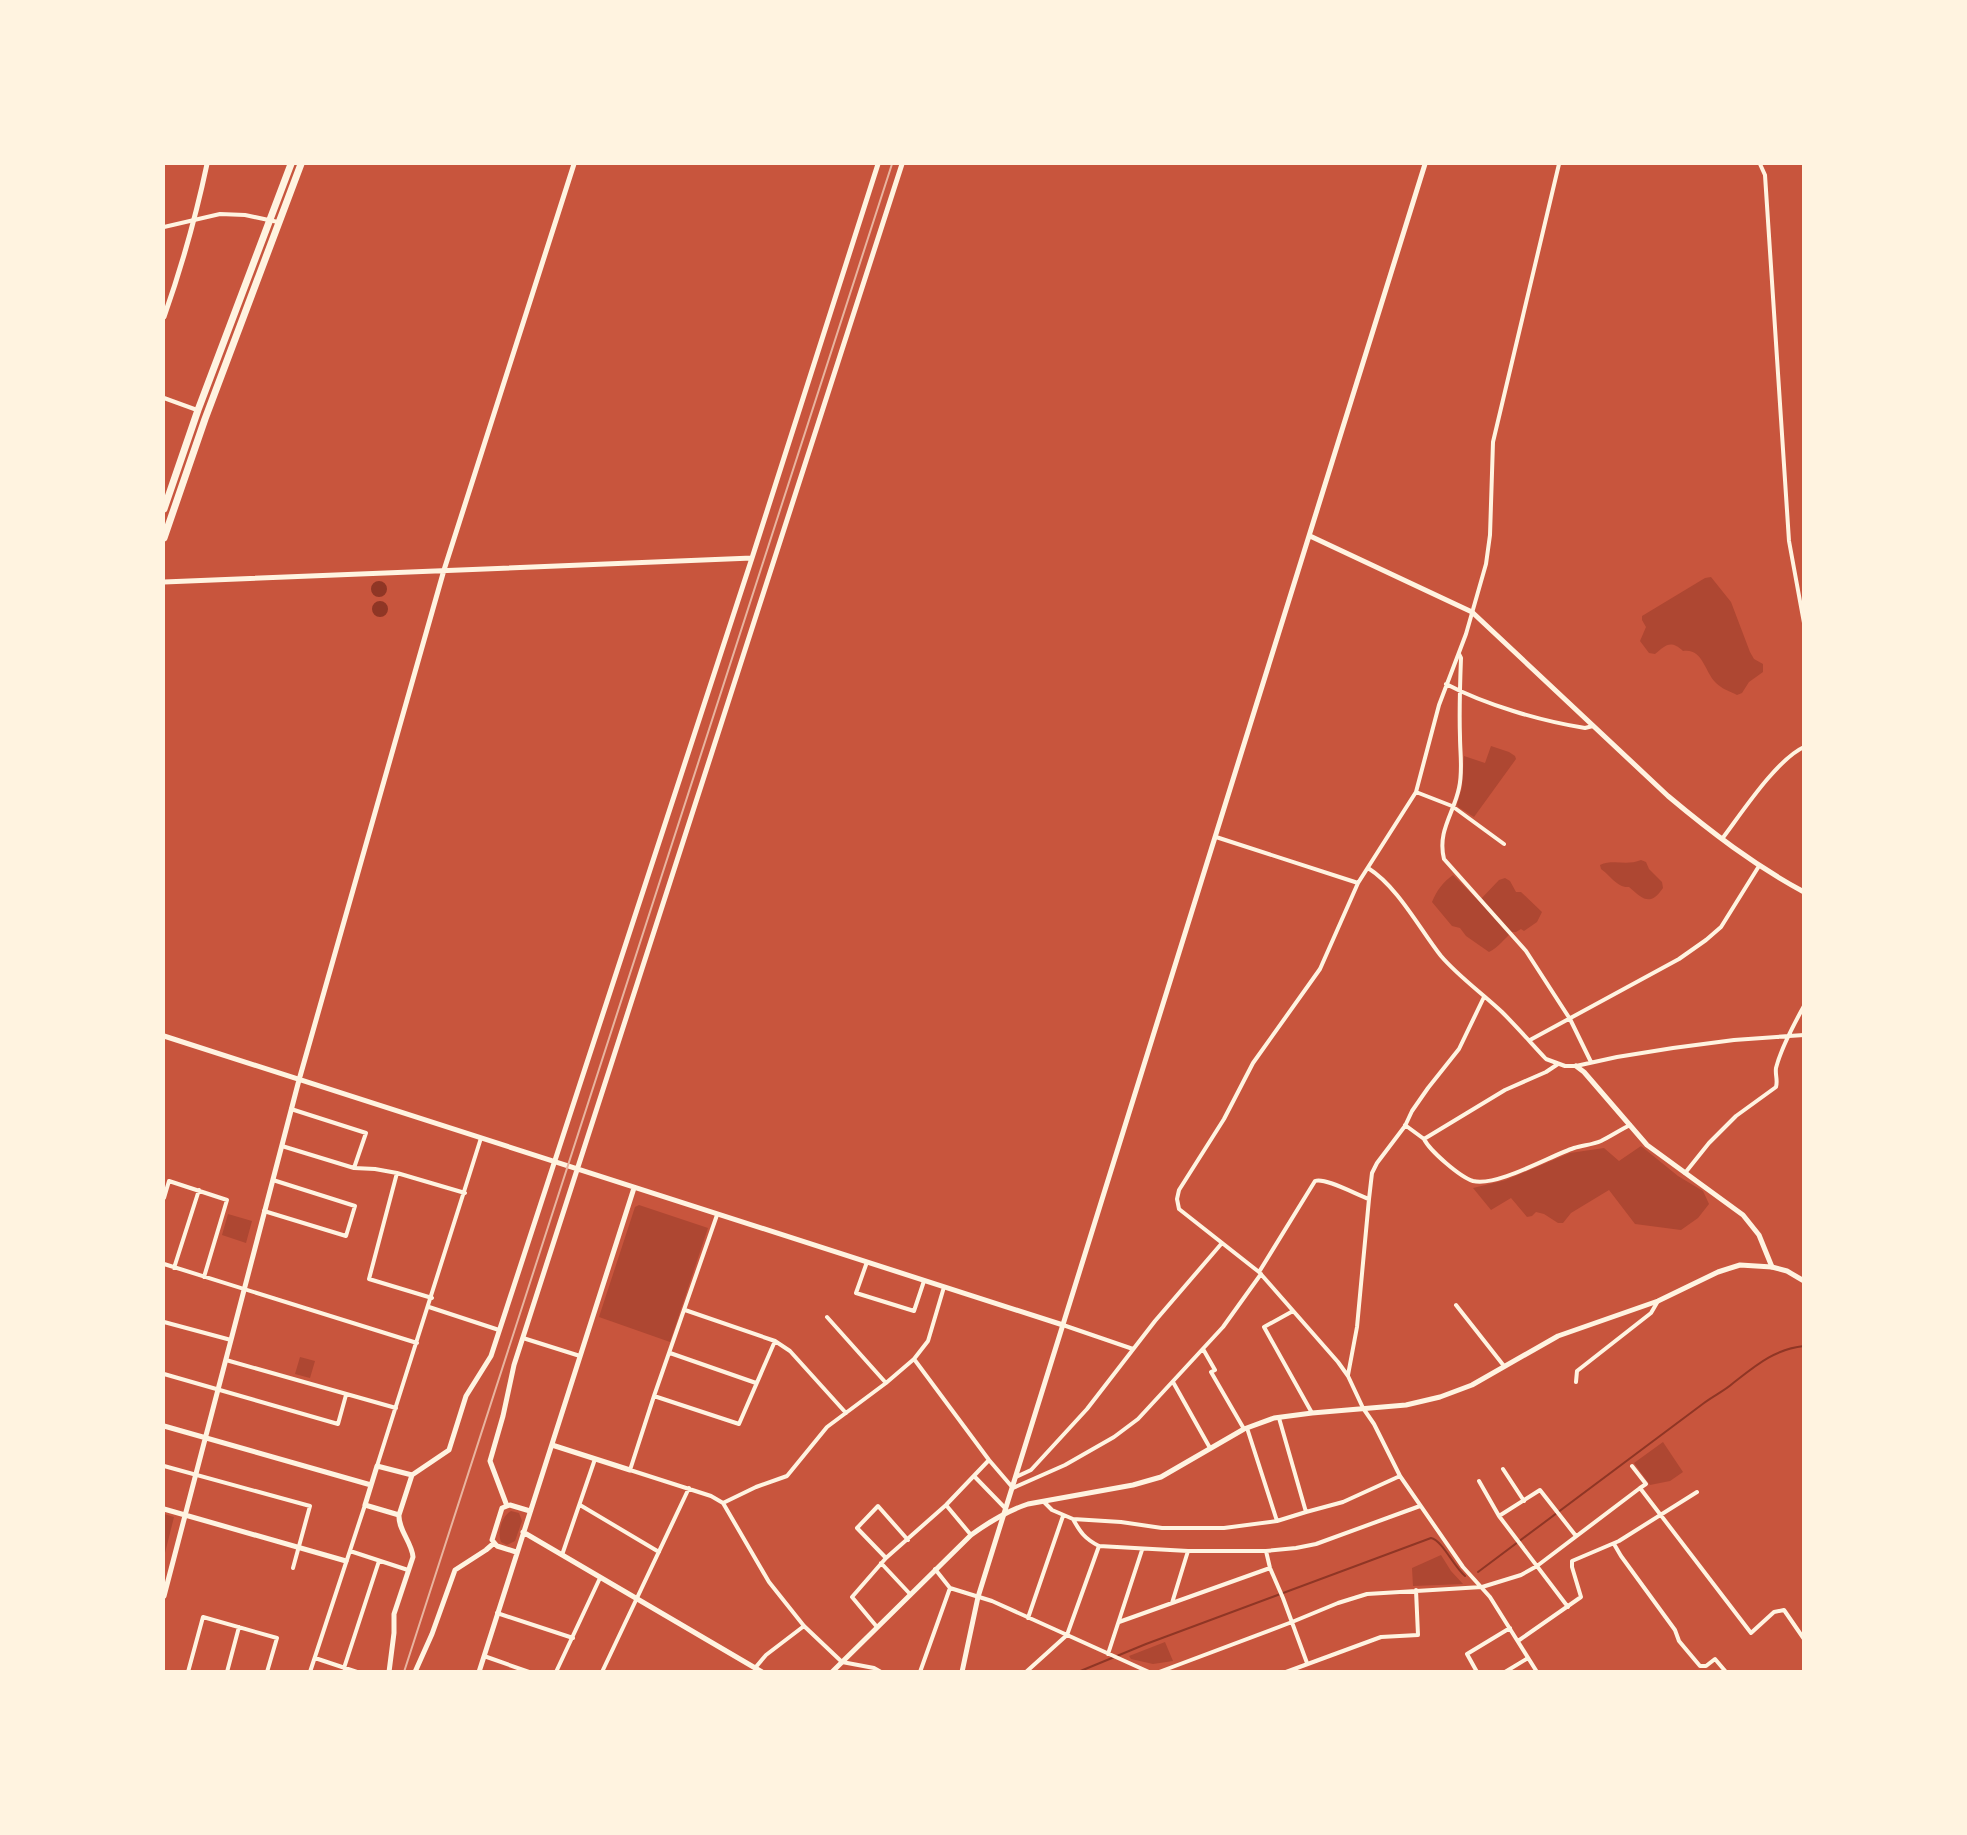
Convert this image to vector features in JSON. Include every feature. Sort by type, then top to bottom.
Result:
[{"type":"highway","points":[[164,538],[275,220],[291,164]]},
{"type":"highway","points":[[164,508],[198,410],[275,220],[301,164]]},
{"type":"street","points":[[164,317],[195,219],[207,164]]},
{"type":"street","points":[[164,1596],[291,1109],[444,570],[574,164]]},
{"type":"street","points":[[389,1671],[394,1614],[413,1557],[399,1522],[399,1515],[412,1475],[449,1450],[466,1396],[491,1356],[752,558],[878,164]]},
{"type":"street","points":[[507,1506],[490,1461],[514,1365],[902,164]]},
{"type":"street","points":[[962,1671],[978,1597],[1425,164]]},
{"type":"street","points":[[1537,1671],[1482,1587],[1463,1567],[1400,1476],[1348,1376],[1319,1339],[1260,1273],[1179,1209],[1177,1199],[1179,1190],[1224,1119],[1253,1064],[1320,969],[1358,883],[1416,792],[1439,705],[1459,654],[1489,549],[1493,441],[1559,164]]},
{"type":"street","points":[[1760,164],[1765,175],[1789,541],[1803,623]]},
{"type":"street","points":[[164,227],[220,214],[275,220]]},
{"type":"street","points":[[164,398],[198,410]]},
{"type":"street","points":[[1310,536],[1472,612],[1668,796],[1721,840],[1803,892]]},
{"type":"street","points":[[164,582],[752,558]]},
{"type":"street","points":[[1459,654],[1461,658],[1459,691],[1461,761],[1459,788],[1443,840],[1444,859],[1526,951],[1569,1019],[1591,1062]]},
{"type":"street","points":[[1446,684],[1459,691],[1538,718],[1585,728],[1593,726]]},
{"type":"street","points":[[1721,840],[1764,783],[1803,747]]},
{"type":"street","points":[[1416,792],[1452,806],[1504,844]]},
{"type":"street","points":[[1216,837],[1358,883]]},
{"type":"street","points":[[1530,1040],[1679,959],[1716,932],[1759,866]]},
{"type":"street","points":[[1368,868],[1402,903],[1449,964],[1530,1040],[1546,1059],[1558,1064],[1576,1066],[1617,1056],[1734,1040],[1803,1035]]},
{"type":"street","points":[[1348,1376],[1357,1327],[1372,1173],[1377,1162],[1405,1125],[1428,1088],[1459,1049],[1484,997]]},
{"type":"street","points":[[1685,1174],[1709,1143],[1736,1116],[1776,1087],[1778,1081],[1775,1072],[1788,1036],[1803,1006]]},
{"type":"street","points":[[164,1036],[1133,1349]]},
{"type":"street","points":[[1424,1139],[1506,1090],[1558,1064]]},
{"type":"street","points":[[1576,1066],[1584,1072],[1657,1154],[1743,1215],[1759,1235],[1772,1267]]},
{"type":"street","points":[[291,1109],[366,1133],[354,1168]]},
{"type":"street","points":[[1405,1125],[1424,1139],[1426,1144],[1450,1166],[1473,1181],[1505,1177],[1574,1148],[1602,1140],[1630,1125]]},
{"type":"street","points":[[310,1671],[432,1298],[481,1138]]},
{"type":"street","points":[[282,1146],[354,1168],[397,1173],[465,1192]]},
{"type":"street","points":[[397,1173],[369,1279],[432,1298]]},
{"type":"street","points":[[1013,1488],[1065,1465],[1114,1437],[1138,1419],[1223,1327],[1260,1273],[1315,1181],[1319,1179],[1329,1181],[1369,1199]]},
{"type":"street","points":[[264,1211],[346,1236],[355,1206],[272,1180]]},
{"type":"street","points":[[164,1198],[169,1181],[227,1200],[204,1277]]},
{"type":"street","points":[[479,1671],[634,1188]]},
{"type":"street","points":[[174,1268],[199,1190]]},
{"type":"street","points":[[630,1470],[717,1215]]},
{"type":"street","points":[[1016,1477],[1031,1470],[1087,1409],[1133,1349],[1222,1243]]},
{"type":"street","points":[[867,1263],[856,1293],[914,1311],[924,1281]]},
{"type":"street","points":[[164,1264],[417,1343]]},
{"type":"street","points":[[832,1671],[971,1535],[1005,1511],[1028,1504],[1133,1485],[1161,1477],[1245,1429],[1279,1418],[1406,1405],[1440,1397],[1472,1385],[1558,1336],[1658,1301],[1740,1264],[1772,1267],[1787,1271],[1803,1280]]},
{"type":"street","points":[[723,1503],[756,1487],[787,1476],[828,1428],[914,1359],[928,1341],[945,1287]]},
{"type":"street","points":[[1576,1382],[1577,1371],[1651,1313],[1658,1301]]},
{"type":"street","points":[[1456,1305],[1504,1366]]},
{"type":"street","points":[[429,1307],[500,1330]]},
{"type":"street","points":[[685,1310],[775,1341],[790,1351],[846,1413]]},
{"type":"street","points":[[1293,1310],[1264,1327],[1312,1413]]},
{"type":"street","points":[[827,1317],[886,1383]]},
{"type":"street","points":[[164,1322],[231,1340]]},
{"type":"street","points":[[523,1338],[580,1356]]},
{"type":"street","points":[[654,1396],[739,1424],[775,1341]]},
{"type":"street","points":[[1203,1349],[1215,1370],[1211,1372],[1245,1429],[1277,1521]]},
{"type":"street","points":[[670,1353],[756,1383]]},
{"type":"street","points":[[914,1359],[989,1460],[1013,1488]]},
{"type":"street","points":[[226,1360],[396,1408]]},
{"type":"street","points":[[164,1374],[338,1424],[346,1395]]},
{"type":"street","points":[[1173,1382],[1210,1448]]},
{"type":"street","points":[[1279,1418],[1306,1512]]},
{"type":"street","points":[[164,1426],[371,1485]]},
{"type":"street","points":[[552,1444],[689,1488],[723,1503],[769,1582],[804,1626],[842,1662],[881,1671]]},
{"type":"street","points":[[562,1555],[595,1459]]},
{"type":"street","points":[[877,1627],[852,1597],[886,1558],[946,1505],[989,1460]]},
{"type":"street","points":[[164,1466],[310,1506],[293,1568]]},
{"type":"street","points":[[377,1466],[412,1475]]},
{"type":"street","points":[[1159,1671],[1367,1594],[1482,1587],[1521,1575],[1537,1566],[1646,1484],[1632,1466]]},
{"type":"street","points":[[1503,1469],[1524,1501]]},
{"type":"street","points":[[974,1476],[1005,1511]]},
{"type":"street","points":[[1043,1501],[1052,1510],[1073,1519],[1121,1522],[1162,1528],[1224,1528],[1277,1521],[1343,1502],[1400,1476]]},
{"type":"street","points":[[1479,1481],[1499,1516],[1568,1607]]},
{"type":"street","points":[[602,1671],[689,1488]]},
{"type":"street","points":[[1640,1488],[1751,1633],[1774,1612],[1784,1610],[1803,1640]]},
{"type":"street","points":[[1499,1516],[1540,1490],[1576,1536]]},
{"type":"street","points":[[1518,1641],[1581,1597],[1572,1561],[1614,1544],[1697,1492]]},
{"type":"street","points":[[365,1505],[399,1515]]},
{"type":"street","points":[[580,1505],[659,1552]]},
{"type":"street","points":[[946,1505],[971,1535]]},
{"type":"street","points":[[516,1552],[494,1543],[492,1536],[495,1527],[502,1508],[513,1506],[530,1510]]},
{"type":"street","points":[[886,1558],[856,1527],[878,1506],[908,1540]]},
{"type":"street","points":[[1073,1519],[1080,1532],[1099,1546],[1188,1551],[1266,1551],[1316,1544],[1420,1506]]},
{"type":"street","points":[[164,1509],[346,1561]]},
{"type":"street","points":[[1028,1618],[1063,1516]]},
{"type":"street","points":[[523,1532],[762,1671]]},
{"type":"street","points":[[416,1671],[445,1602],[455,1570],[494,1543]]},
{"type":"street","points":[[1614,1544],[1675,1630],[1679,1641],[1700,1666],[1706,1666],[1716,1659],[1726,1671]]},
{"type":"street","points":[[1026,1671],[1067,1635],[1099,1546]]},
{"type":"street","points":[[1108,1654],[1143,1549]]},
{"type":"street","points":[[350,1551],[408,1570]]},
{"type":"street","points":[[1172,1603],[1188,1551]]},
{"type":"street","points":[[1266,1551],[1270,1568],[1307,1663]]},
{"type":"street","points":[[344,1668],[379,1562]]},
{"type":"street","points":[[881,1563],[910,1594]]},
{"type":"street","points":[[1119,1622],[1270,1568]]},
{"type":"street","points":[[935,1569],[950,1588],[978,1597],[1149,1671]]},
{"type":"street","points":[[556,1671],[600,1578]]},
{"type":"street","points":[[920,1671],[950,1588]]},
{"type":"street","points":[[1286,1671],[1381,1637],[1418,1635],[1416,1590]]},
{"type":"street","points":[[497,1613],[573,1638]]},
{"type":"street","points":[[188,1671],[203,1617],[277,1638],[267,1671]]},
{"type":"street","points":[[755,1668],[766,1655],[804,1626]]},
{"type":"street","points":[[227,1671],[239,1627]]},
{"type":"street","points":[[1477,1671],[1467,1654],[1510,1628]]},
{"type":"street","points":[[483,1656],[529,1671]]},
{"type":"street","points":[[315,1658],[357,1671]]},
{"type":"street","points":[[1505,1671],[1528,1658]]},
{"type":"shaded area","points":[[1711,577],[1731,602],[1754,659],[1763,664],[1763,672],[1749,682],[1742,693],[1737,695],[1716,683],[1695,653],[1683,651],[1675,645],[1668,645],[1655,654],[1649,653],[1640,641],[1646,627],[1642,616],[1705,578]]},
{"type":"shaded area","points":[[379,581],[387,589],[379,597],[371,589]]},
{"type":"shaded area","points":[[377,601],[383,601],[388,609],[386,615],[377,617],[372,612],[372,606]]},
{"type":"shaded area","points":[[1491,746],[1509,752],[1516,759],[1474,817],[1457,804],[1462,788],[1464,756],[1485,763]]},
{"type":"shaded area","points":[[1641,860],[1646,862],[1649,869],[1662,882],[1663,888],[1654,898],[1642,898],[1629,887],[1617,883],[1601,869],[1600,865],[1605,863]]},
{"type":"shaded area","points":[[1453,875],[1479,901],[1499,880],[1505,878],[1510,881],[1516,892],[1521,892],[1542,912],[1537,922],[1524,931],[1521,929],[1512,932],[1489,952],[1466,936],[1460,928],[1452,926],[1432,902],[1446,880]]},
{"type":"shaded area","points":[[1641,1146],[1678,1176],[1703,1191],[1709,1204],[1698,1218],[1681,1230],[1635,1224],[1609,1190],[1571,1213],[1563,1223],[1558,1223],[1536,1212],[1527,1217],[1511,1198],[1491,1210],[1473,1188],[1506,1180],[1570,1153],[1604,1148],[1619,1161]]},
{"type":"shaded area","points":[[639,1205],[708,1228],[670,1342],[599,1317],[635,1207]]},
{"type":"shaded area","points":[[228,1214],[252,1221],[246,1243],[222,1235]]},
{"type":"shaded area","points":[[300,1357],[315,1361],[310,1378],[295,1374]]},
{"type":"shaded area","points":[[1663,1442],[1683,1472],[1670,1481],[1650,1485],[1634,1463]]},
{"type":"shaded area","points":[[511,1511],[519,1513],[522,1521],[515,1541],[507,1545],[501,1542],[500,1529],[503,1520]]},
{"type":"shaded area","points":[[164,1514],[174,1517],[164,1557]]},
{"type":"shaded area","points":[[1441,1555],[1463,1584],[1413,1586],[1412,1568]]},
{"type":"shaded area","points":[[1165,1642],[1173,1661],[1153,1664],[1131,1659],[1129,1656]]},
{"type":"waterway","points":[[1478,1572],[1757,1365],[1783,1351],[1804,1346]]},
{"type":"waterway","points":[[1078,1672],[1146,1644],[1431,1538],[1439,1544],[1465,1576]]},
{"type":"railway","points":[[404,1672],[892,164]]}]
